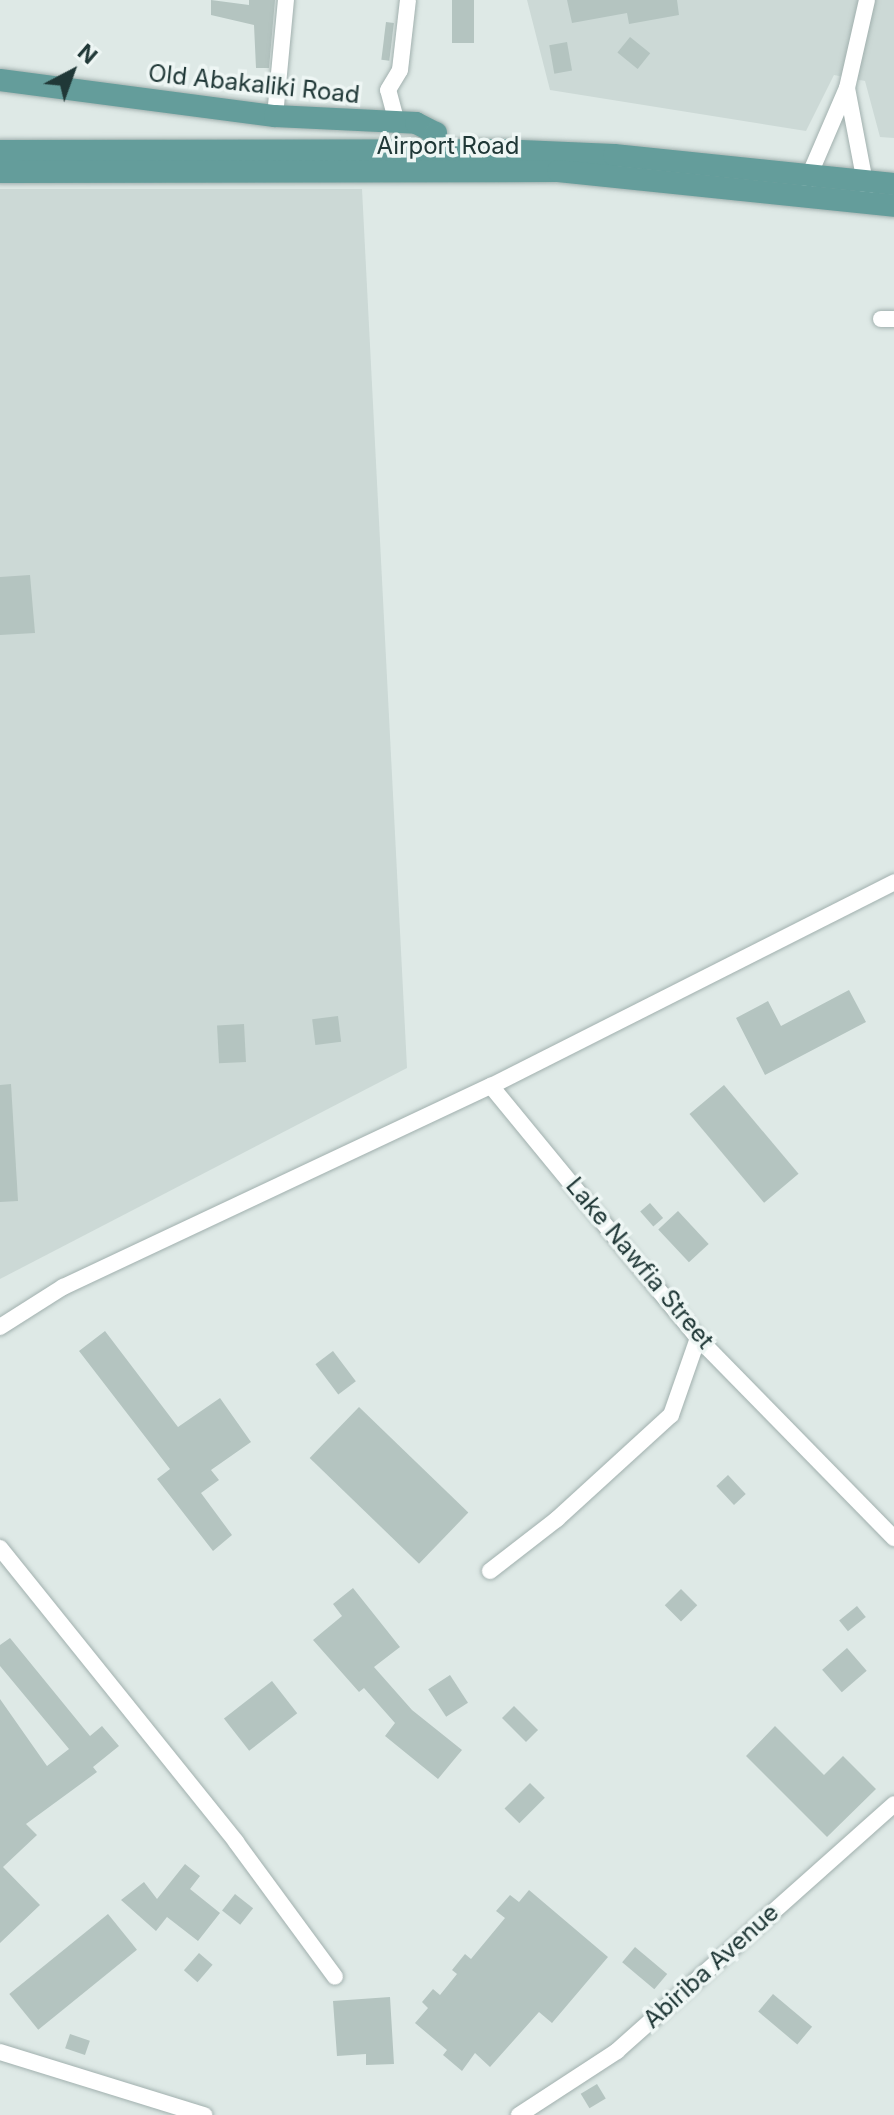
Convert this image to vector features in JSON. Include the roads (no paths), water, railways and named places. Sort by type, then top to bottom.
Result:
[{"type":"main road","name":"Old Abakaliki Road","points":[[0,80],[275,116],[397,123],[430,129],[437,161]]},
{"type":"main road","name":"Airport Road","points":[[0,151],[497,161],[808,172],[866,192],[894,206]]},
{"type":"main road","name":"Airport Road","points":[[0,172],[437,161]]},
{"type":"main road","name":"Airport Road","points":[[497,161],[558,171],[805,197],[866,192],[894,184]]},
{"type":"street","points":[[275,116],[286,0]]},
{"type":"street","points":[[397,123],[388,90],[400,70],[408,0]]},
{"type":"street","points":[[805,197],[808,172],[847,88],[867,0]]},
{"type":"street","points":[[847,88],[866,192]]},
{"type":"street","points":[[0,1327],[63,1287],[491,1086],[894,882]]},
{"type":"street","name":"Lake Nawfia Street","points":[[491,1086],[698,1338],[894,1538]]},
{"type":"street","points":[[490,1571],[557,1519],[671,1415],[698,1338]]},
{"type":"street","points":[[0,1548],[236,1842],[335,1977]]},
{"type":"street","name":"Abiriba Avenue","points":[[519,2115],[617,2051],[894,1804]]},
{"type":"street","points":[[0,2052],[204,2115]]}]
